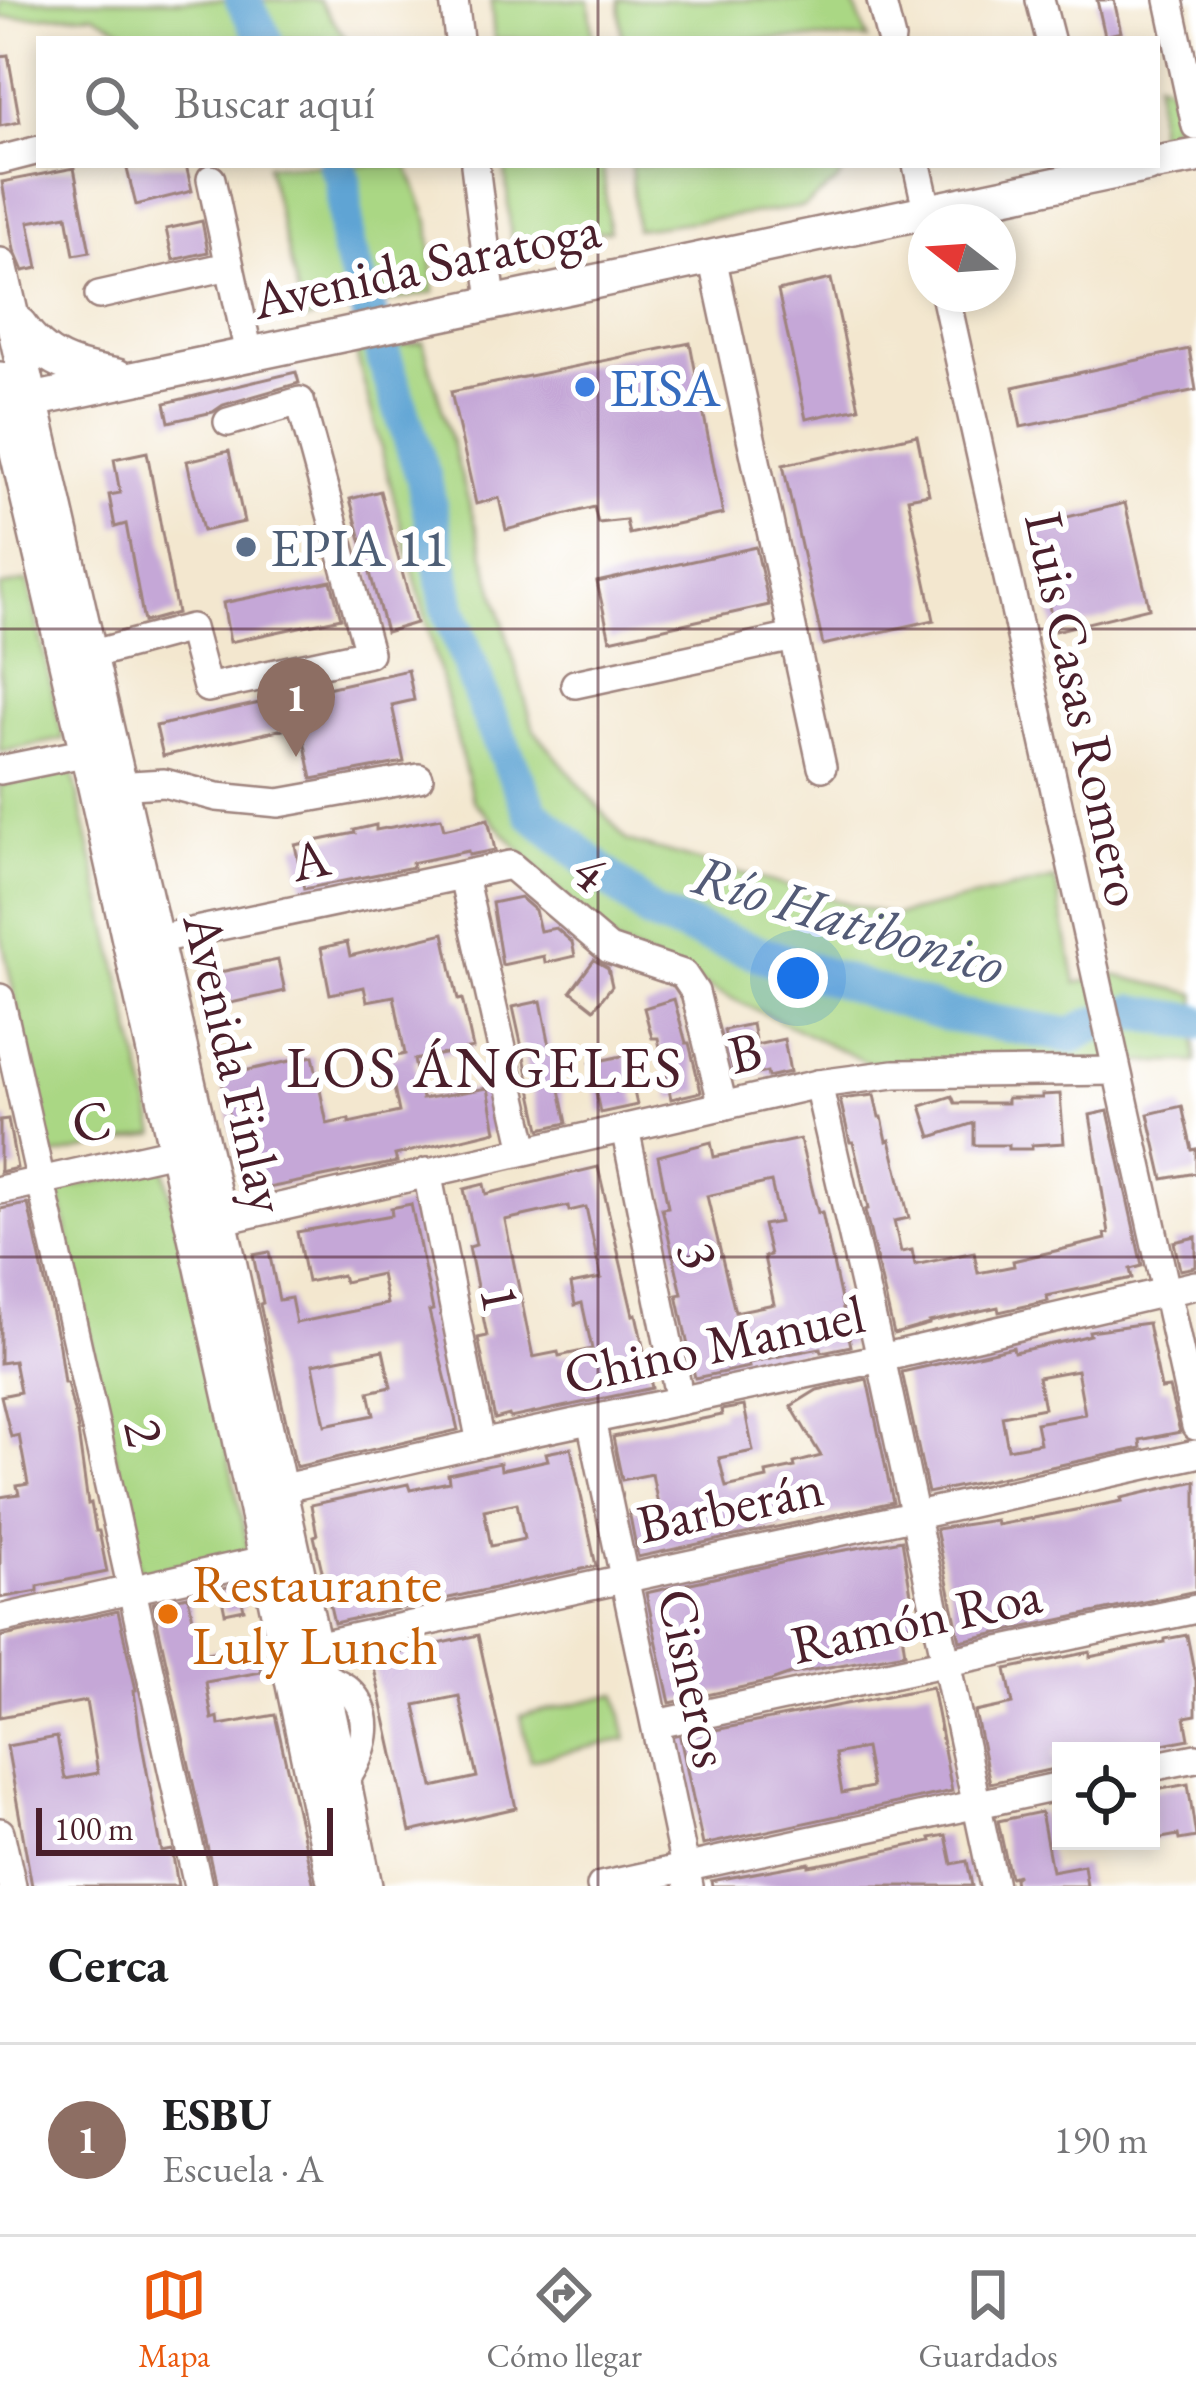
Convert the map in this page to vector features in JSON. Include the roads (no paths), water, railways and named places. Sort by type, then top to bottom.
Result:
[{"type":"main road","points":[[1160,162],[1196,155]]},
{"type":"main road","name":"Avenida Saratoga","points":[[975,204],[1083,171],[1116,168]]},
{"type":"main road","name":"Avenida Saratoga","points":[[13,395],[117,382],[712,257],[908,222]]},
{"type":"main road","name":"Avenida Finlay","points":[[0,265],[8,304],[13,395],[99,750],[280,1557],[344,1782],[364,1886]]},
{"type":"main road","points":[[8,304],[44,353],[117,382]]},
{"type":"main road","points":[[44,455],[68,410],[117,382]]},
{"type":"main road","name":"Avenida Finlay","points":[[13,395],[44,455],[77,658]]},
{"type":"main road","name":"Avenida Finlay","points":[[307,1658],[335,1886]]},
{"type":"street","points":[[454,0],[459,36]]},
{"type":"street","points":[[881,0],[889,36]]},
{"type":"street","points":[[1040,0],[1049,36]]},
{"type":"street","points":[[1168,0],[1169,56],[1196,126]]},
{"type":"street","points":[[0,160],[36,151]]},
{"type":"street","points":[[475,168],[492,302]]},
{"type":"street","points":[[918,168],[926,204]]},
{"type":"street","points":[[211,179],[249,354]]},
{"type":"street","points":[[712,257],[822,767]]},
{"type":"street","points":[[99,295],[230,266]]},
{"type":"street","name":"Luis Casas Romero","points":[[950,312],[1196,1426]]},
{"type":"street","points":[[77,658],[191,628],[207,688],[369,653],[301,401],[228,422]]},
{"type":"street","points":[[575,684],[794,637]]},
{"type":"street","points":[[0,770],[99,750]]},
{"type":"street","points":[[107,785],[164,783],[217,796],[279,803],[419,778]]},
{"type":"street","name":"A","points":[[143,942],[510,865]]},
{"type":"street","name":"4","points":[[510,865],[610,949],[690,980],[723,1106]]},
{"type":"street","points":[[463,876],[525,1150]]},
{"type":"street","name":"2","points":[[0,998],[198,1886]]},
{"type":"street","name":"B","points":[[206,1223],[818,1084],[1113,1058]]},
{"type":"street","points":[[818,1084],[994,1886]]},
{"type":"street","name":"3","points":[[625,1128],[680,1401]]},
{"type":"street","name":"C","points":[[0,1190],[188,1148]]},
{"type":"street","name":"1","points":[[427,1172],[481,1442]]},
{"type":"street","name":"Chino Manuel","points":[[265,1492],[1196,1285]]},
{"type":"street","name":"Cisneros","points":[[591,1420],[688,1877]]},
{"type":"street","name":"Barberán","points":[[307,1658],[624,1577],[1196,1454]]},
{"type":"street","points":[[0,1618],[280,1557]]},
{"type":"street","name":"Ramón Roa","points":[[657,1724],[1196,1609]]},
{"type":"street","points":[[1160,1765],[1196,1758]]},
{"type":"street","points":[[601,1886],[688,1877],[1052,1788]]},
{"type":"street","points":[[0,1832],[12,1886]]},
{"type":"waterway","name":"Río Hatibonico","points":[[243,0],[263,36]]},
{"type":"waterway","name":"Río Hatibonico","points":[[338,168],[343,177],[347,246],[424,479],[449,609],[532,813],[653,915],[945,1014],[1072,1036],[1133,1012],[1196,1022]]},
{"type":"place","name":"EISA","points":[[585,387]]},
{"type":"place","name":"EPIA 11","points":[[246,547]]},
{"type":"place","name":"ESBU","points":[[296,757]]},
{"type":"place","name":"Restaurante Luly Lunch","points":[[168,1614]]},
{"type":"district","name":"LOS ÁNGELES","points":[[485,1067]]}]
